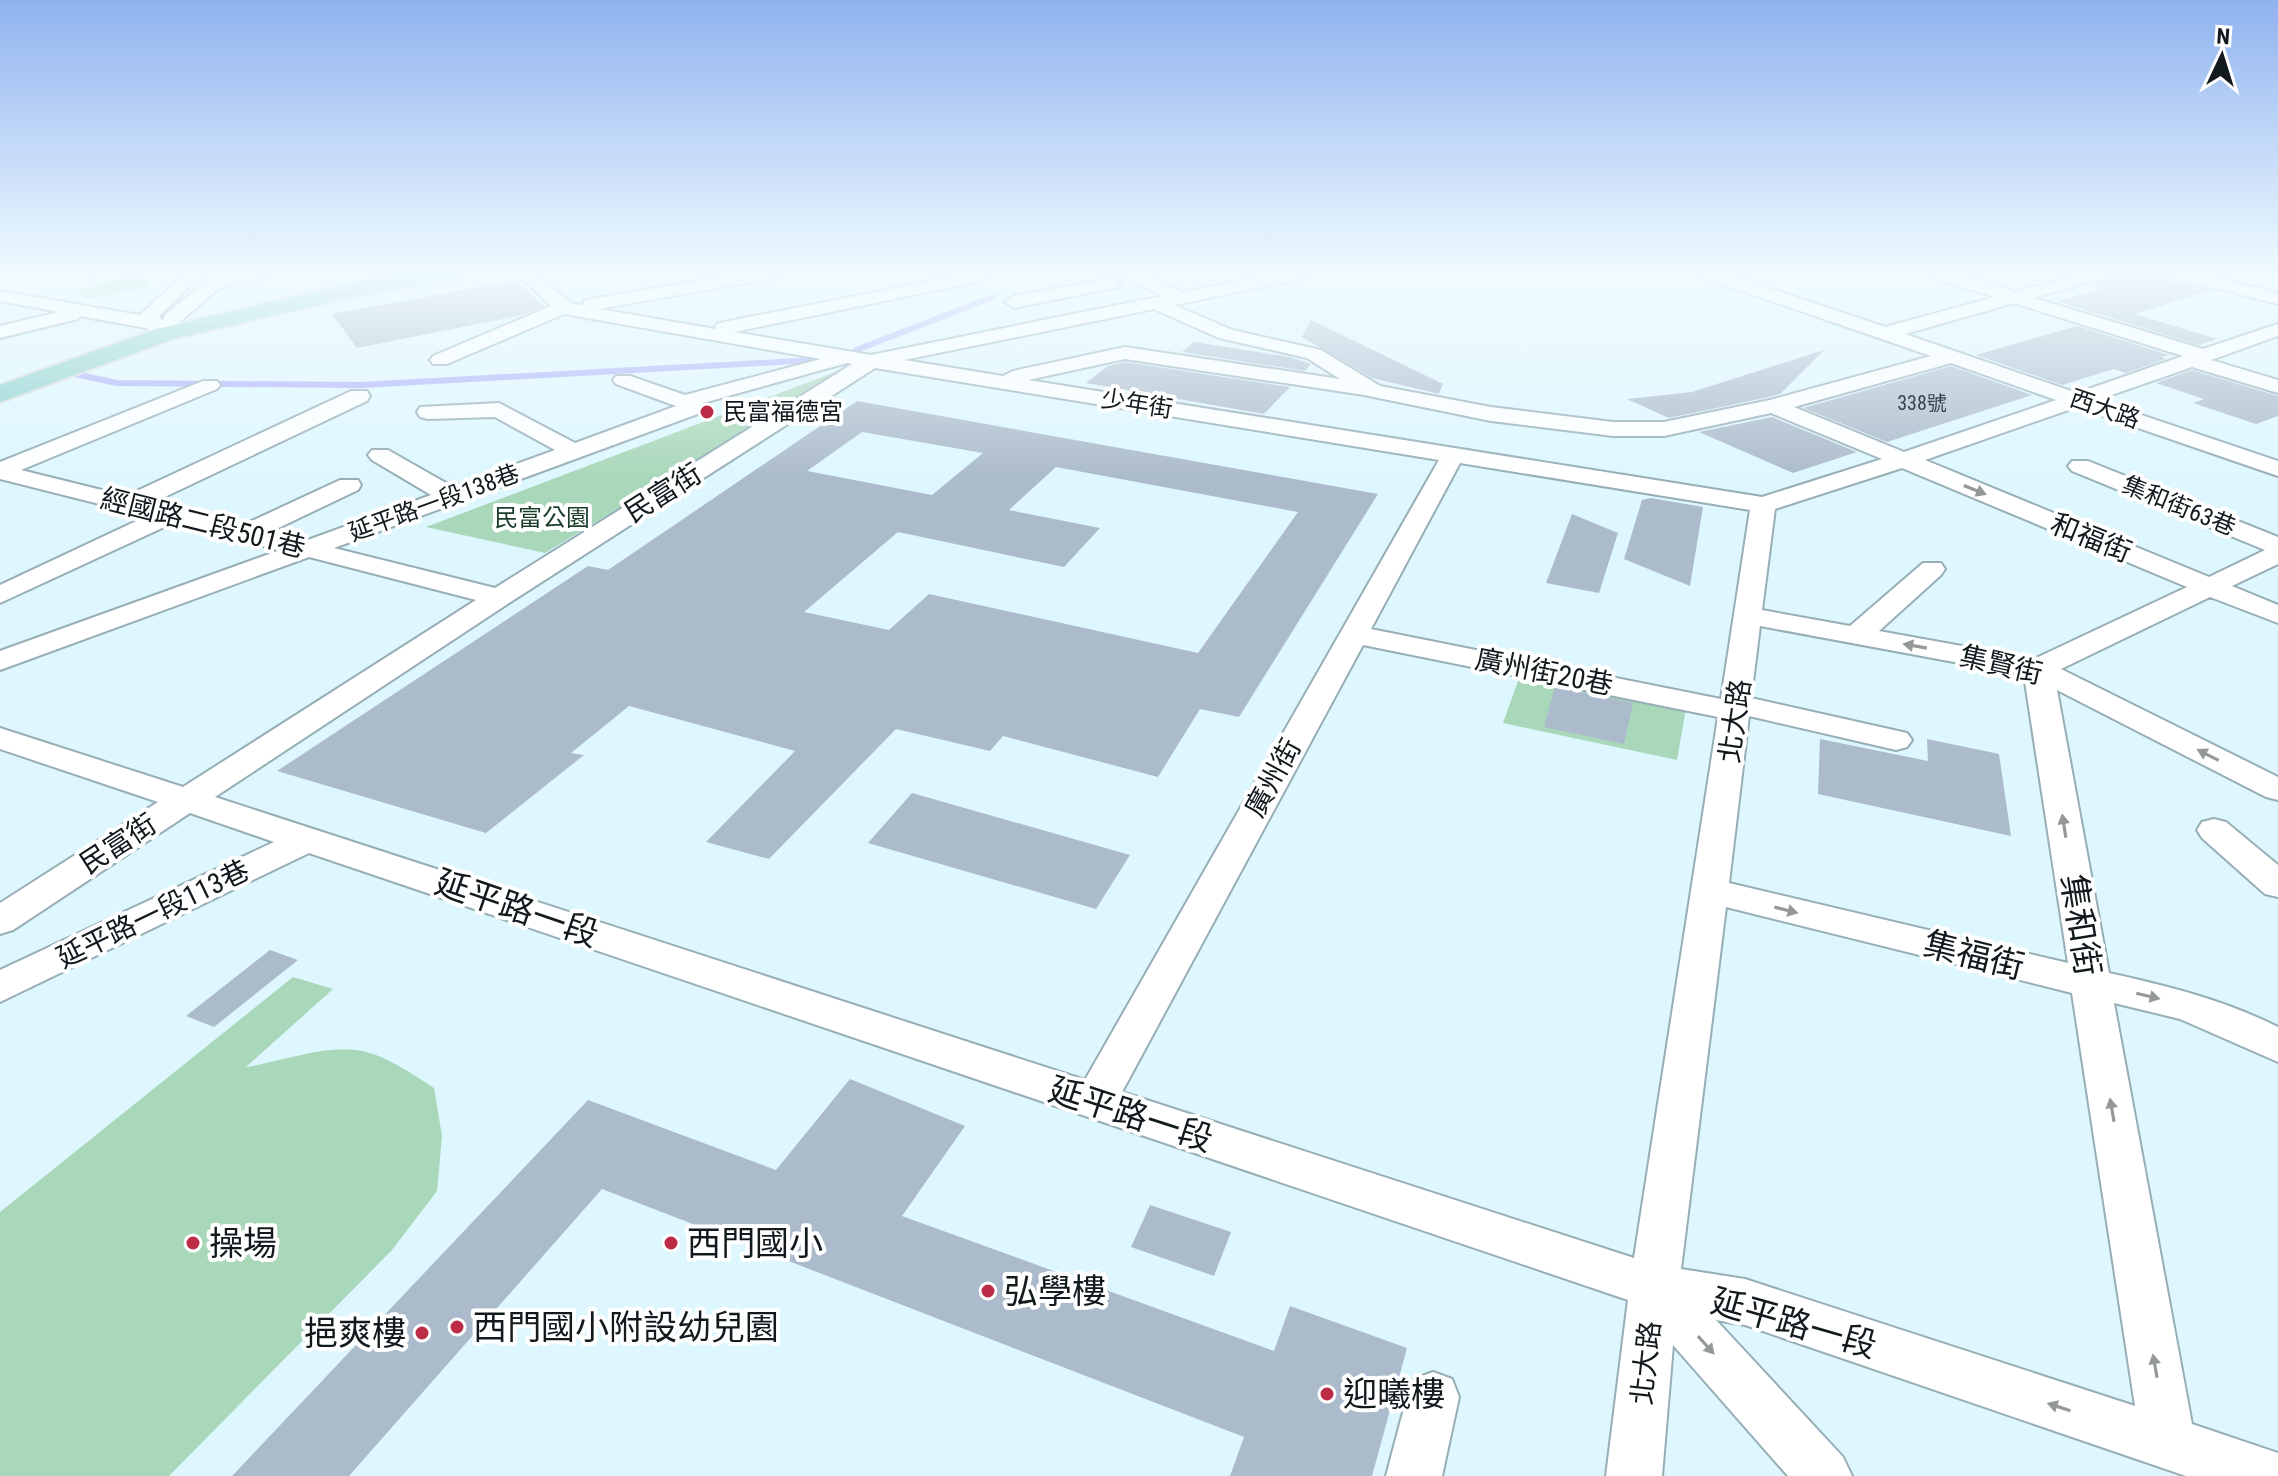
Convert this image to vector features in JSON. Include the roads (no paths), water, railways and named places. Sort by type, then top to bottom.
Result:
[{"type":"main road","points":[[0,380],[116,341]]},
{"type":"main road","points":[[0,394],[125,341]]},
{"type":"street","points":[[440,360],[487,341]]},
{"type":"street","name":"少年街","points":[[756,341],[996,381],[1475,440],[1763,505]]},
{"type":"street","name":"民富街","points":[[0,921],[860,359],[961,341]]},
{"type":"street","points":[[1228,341],[1236,363]]},
{"type":"street","points":[[1256,341],[1314,354],[1373,391],[1475,440],[1613,429],[1664,429],[1773,406],[1955,356]]},
{"type":"street","name":"西大路","points":[[1910,341],[2278,469]]},
{"type":"street","points":[[2146,341],[2278,387]]},
{"type":"street","points":[[1763,505],[2255,341]]},
{"type":"street","points":[[996,381],[1125,353],[1236,363],[1373,391]]},
{"type":"street","name":"延平路一段138巷","points":[[684,402],[860,359]]},
{"type":"street","points":[[623,380],[684,402]]},
{"type":"street","points":[[0,471],[210,385]]},
{"type":"street","points":[[129,504],[359,396]]},
{"type":"street","name":"延平路一段138巷","points":[[0,661],[695,407],[684,402]]},
{"type":"street","name":"和福街","points":[[1773,406],[2278,615]]},
{"type":"street","points":[[428,412],[499,410],[575,452]]},
{"type":"street","name":"廣州街","points":[[1095,1102],[1352,634],[1475,440]]},
{"type":"street","points":[[380,455],[452,497]]},
{"type":"street","name":"集和街63巷","points":[[2080,466],[2278,546]]},
{"type":"street","name":"經國路二段501巷","points":[[0,471],[168,516],[499,597]]},
{"type":"street","points":[[0,496],[34,481]]},
{"type":"street","points":[[245,534],[349,485]]},
{"type":"street","name":"北大路","points":[[1634,1476],[1654,1287],[1750,616],[1763,505]]},
{"type":"street","points":[[5,590],[168,516]]},
{"type":"street","points":[[2038,669],[2278,554]]},
{"type":"street","points":[[1857,635],[1932,569]]},
{"type":"street","name":"集賢街","points":[[1750,616],[2038,669],[2278,790]]},
{"type":"street","name":"廣州街20巷","points":[[1352,634],[1896,740]]},
{"type":"street","name":"集和街","points":[[2038,669],[2168,1443]]},
{"type":"street","name":"延平路一段","points":[[0,738],[1654,1287],[1745,1302],[2266,1476]]},
{"type":"street","points":[[2214,830],[2278,885]]},
{"type":"street","name":"延平路一段113巷","points":[[0,987],[307,840]]},
{"type":"street","name":"集福街","points":[[1710,891],[2187,1006],[2231,1022],[2278,1046]]},
{"type":"street","points":[[1654,1287],[1824,1476]]},
{"type":"street","points":[[1414,1476],[1433,1397]]},
{"type":"waterway","points":[[856,350],[880,341]]},
{"type":"waterway","points":[[75,374],[117,383],[362,385],[815,360]]},
{"type":"place","name":"民富福德宮","points":[[707,412]]},
{"type":"place","name":"操場","points":[[193,1243]]},
{"type":"place","name":"西門國小","points":[[671,1243]]},
{"type":"place","name":"弘學樓","points":[[988,1291]]},
{"type":"place","name":"西門國小附設幼兒園","points":[[457,1327]]},
{"type":"place","name":"挹爽樓","points":[[422,1333]]},
{"type":"place","name":"迎曦樓","points":[[1327,1394]]},
{"type":"park label","name":"民富公園","points":[[542,518]]}]
